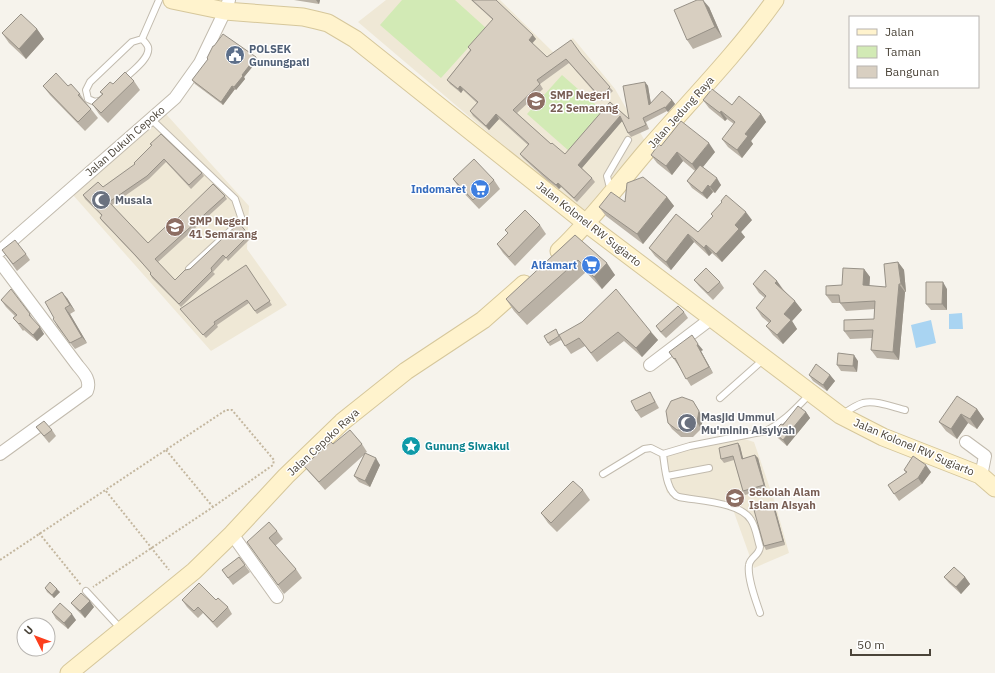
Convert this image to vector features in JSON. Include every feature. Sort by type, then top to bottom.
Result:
[{"type":"main road","name":"Jalan Kolonel RW Sugiarto","points":[[172,0],[227,5],[281,16],[303,17],[328,24],[355,39],[587,224],[810,394],[840,415],[883,437],[980,475],[995,488]]},
{"type":"main road","name":"Jalan Jedung Raya","points":[[587,224],[630,170],[735,52],[775,0]]},
{"type":"main road","points":[[550,260],[587,224]]},
{"type":"main road","name":"Jalan Cepoko Raya","points":[[69,673],[194,571],[232,534],[286,476],[342,422],[406,371],[490,315],[534,275]]},
{"type":"street","name":"Jalan Dukuh Cepoko","points":[[0,251],[175,98],[196,69],[227,5]]},
{"type":"street","points":[[0,262],[85,374],[89,386],[87,391],[0,454]]},
{"type":"street","points":[[650,365],[712,318]]},
{"type":"street","points":[[966,442],[985,456],[984,466],[980,475]]},
{"type":"street","points":[[232,534],[278,597]]},
{"type":"lane","points":[[142,39],[158,0]]},
{"type":"lane","points":[[117,86],[142,62],[147,54],[148,46],[142,39]]},
{"type":"lane","points":[[107,95],[101,100],[95,102],[88,99],[86,90],[90,82],[132,42],[142,39]]},
{"type":"lane","points":[[151,119],[236,199],[242,220],[190,269]]},
{"type":"lane","points":[[614,190],[609,184],[607,176],[628,140]]},
{"type":"lane","points":[[720,398],[764,358]]},
{"type":"lane","points":[[603,474],[644,449],[651,448],[663,454],[690,446],[766,431],[783,420],[810,394]]},
{"type":"lane","points":[[840,415],[865,403],[873,403],[905,410]]},
{"type":"lane","points":[[663,454],[671,491],[675,496],[730,506],[742,511],[752,521],[760,547],[758,554],[750,560],[748,566],[752,587],[760,613]]},
{"type":"lane","points":[[667,476],[709,468]]},
{"type":"lane","points":[[86,591],[122,631]]},
{"type":"path","points":[[0,560],[39,533],[226,410],[232,410],[274,460],[273,464],[214,507],[86,591],[39,533]]},
{"type":"path","points":[[166,450],[214,507]]},
{"type":"path","points":[[105,491],[169,570]]},
{"type":"shaded area","name":"SMP Negeri 22 Semarang","points":[[386,0],[500,0],[554,53],[573,38],[615,89],[645,141],[585,215],[358,22]]},
{"type":"shaded area","name":"SMP Negeri 41 Semarang","points":[[166,114],[249,206],[247,249],[287,305],[211,351],[73,195]]},
{"type":"shaded area","name":"Sekolah Alam Islam Aisyah","points":[[738,437],[754,442],[775,503],[789,553],[754,568],[731,504],[667,493],[658,453]]},
{"type":"green space","points":[[402,0],[455,0],[486,28],[441,78],[380,25]]},
{"type":"green space","points":[[562,75],[603,111],[569,151],[527,114]]},
{"type":"water","points":[[962,313],[963,329],[949,329],[949,314]]},
{"type":"water","points":[[931,320],[936,343],[916,348],[911,325]]},
{"type":"building","points":[[472,0],[496,0],[533,35],[529,40],[547,57],[571,40],[581,54],[610,87],[600,97],[566,59],[537,80],[540,84],[513,110],[551,144],[552,143],[565,154],[610,102],[629,119],[623,86],[645,82],[649,105],[662,91],[672,100],[665,108],[643,118],[646,125],[628,133],[620,116],[578,165],[592,178],[574,198],[558,183],[556,185],[520,154],[529,144],[496,114],[486,126],[470,111],[478,102],[460,86],[458,89],[447,80],[471,50],[468,47],[493,19]]},
{"type":"building","points":[[697,0],[703,0],[715,27],[687,40],[674,10]]},
{"type":"building","points":[[21,14],[37,29],[19,49],[2,33]]},
{"type":"building","points":[[223,34],[256,57],[242,75],[243,76],[234,87],[232,86],[221,102],[192,80],[208,59],[207,58],[213,46]]},
{"type":"building","points":[[125,72],[134,81],[101,113],[92,104],[103,94],[100,92],[110,82],[113,84]]},
{"type":"building","points":[[56,73],[68,86],[71,84],[80,94],[78,95],[91,109],[78,122],[43,86]]},
{"type":"building","points":[[712,89],[732,105],[739,96],[761,114],[745,134],[748,136],[737,150],[722,139],[735,122],[703,100]]},
{"type":"building","points":[[681,121],[709,143],[692,164],[677,152],[666,166],[651,155],[659,144],[661,146]]},
{"type":"building","points":[[161,134],[202,173],[189,185],[164,159],[147,176],[109,202],[148,243],[175,218],[177,219],[213,184],[225,196],[155,259],[175,280],[185,270],[190,269],[239,223],[249,235],[226,258],[223,255],[211,268],[212,271],[179,304],[100,218],[102,215],[83,195],[98,182],[103,187],[135,164],[134,163],[152,145],[150,144]]},
{"type":"building","points":[[474,159],[494,180],[473,200],[453,179]]},
{"type":"building","points":[[700,165],[717,178],[710,187],[708,185],[702,193],[687,181]]},
{"type":"building","points":[[643,177],[667,197],[637,234],[599,207],[611,192],[625,202],[627,183]]},
{"type":"building","points":[[726,195],[746,212],[735,225],[739,229],[716,254],[706,245],[704,248],[688,234],[666,262],[649,248],[676,214],[698,232],[713,216],[711,214]]},
{"type":"building","points":[[525,210],[540,225],[509,257],[497,244],[508,233],[505,230]]},
{"type":"building","points":[[575,235],[607,263],[594,277],[578,260],[519,313],[506,299]]},
{"type":"building","points":[[15,240],[26,254],[13,264],[2,250]]},
{"type":"building","points":[[898,262],[901,284],[899,284],[893,352],[871,350],[873,330],[844,331],[844,320],[874,319],[875,301],[840,303],[839,295],[826,295],[826,286],[842,285],[843,268],[864,269],[863,285],[886,287],[884,264]]},
{"type":"building","points":[[246,265],[270,301],[255,311],[247,300],[214,322],[215,324],[203,335],[180,309]]},
{"type":"building","points":[[706,268],[720,282],[708,293],[694,280]]},
{"type":"building","points":[[765,270],[777,281],[775,283],[795,301],[784,314],[791,320],[777,335],[766,326],[771,321],[756,308],[766,296],[753,284]]},
{"type":"building","points":[[926,282],[943,282],[942,304],[926,304]]},
{"type":"building","points":[[11,289],[30,314],[29,315],[40,327],[33,335],[13,318],[17,315],[1,300]]},
{"type":"building","points":[[616,289],[651,332],[636,348],[618,332],[591,353],[579,338],[565,346],[559,335],[582,322]]},
{"type":"building","points":[[62,292],[70,305],[65,308],[82,337],[70,343],[53,319],[54,318],[45,302]]},
{"type":"building","points":[[678,306],[684,312],[661,332],[656,326]]},
{"type":"building","points":[[556,329],[559,336],[548,343],[544,336]]},
{"type":"building","points":[[692,335],[709,367],[686,379],[675,358],[674,359],[669,352]]},
{"type":"building","points":[[838,353],[854,355],[853,366],[837,365]]},
{"type":"building","points":[[816,364],[830,375],[823,385],[809,375]]},
{"type":"building","points":[[650,392],[655,402],[636,411],[631,401]]},
{"type":"building","points":[[957,396],[977,409],[970,419],[961,414],[951,429],[939,422]]},
{"type":"building","name":"Masjid Ummul Mu'minin Aisyiyah","points":[[682,397],[693,401],[699,411],[697,422],[688,430],[677,430],[668,423],[666,411],[671,401]]},
{"type":"building","points":[[798,406],[806,412],[783,440],[773,432],[781,424],[783,425]]},
{"type":"building","points":[[44,421],[52,430],[44,436],[36,427]]},
{"type":"building","points":[[350,430],[362,444],[319,482],[304,466],[331,442],[333,444]]},
{"type":"building","points":[[738,443],[742,459],[755,455],[764,485],[743,491],[733,456],[721,459],[719,448]]},
{"type":"building","points":[[365,453],[376,458],[365,481],[354,476]]},
{"type":"building","points":[[913,456],[926,465],[918,478],[894,494],[888,485],[907,472],[904,470]]},
{"type":"building","points":[[573,481],[583,490],[551,523],[541,513]]},
{"type":"building","points":[[773,505],[783,541],[764,546],[754,510]]},
{"type":"building","points":[[269,522],[277,531],[269,538],[296,569],[278,585],[247,542]]},
{"type":"building","points":[[239,557],[245,565],[228,578],[222,570]]},
{"type":"building","points":[[954,567],[965,577],[956,587],[944,577]]},
{"type":"building","points":[[50,582],[57,589],[52,595],[45,588]]},
{"type":"building","points":[[199,583],[216,600],[218,598],[228,607],[213,622],[198,607],[194,611],[182,600]]},
{"type":"building","points":[[81,593],[90,601],[80,611],[71,603]]},
{"type":"building","points":[[60,603],[72,614],[64,623],[52,612]]},
{"type":"place","name":"POLSEK Gunungpati","points":[[235,55]]},
{"type":"place","name":"SMP Negeri 22 Semarang","points":[[536,101]]},
{"type":"place","name":"Indomaret","points":[[480,189]]},
{"type":"place","name":"Musala","points":[[101,200]]},
{"type":"place","name":"SMP Negeri 41 Semarang","points":[[175,227]]},
{"type":"place","name":"Alfamart","points":[[591,265]]},
{"type":"place","name":"Masjid Ummul Mu'minin Aisyiyah","points":[[687,423]]},
{"type":"place","name":"Gunung Siwakul","points":[[411,446]]},
{"type":"place","name":"Sekolah Alam Islam Aisyah","points":[[735,498]]}]
